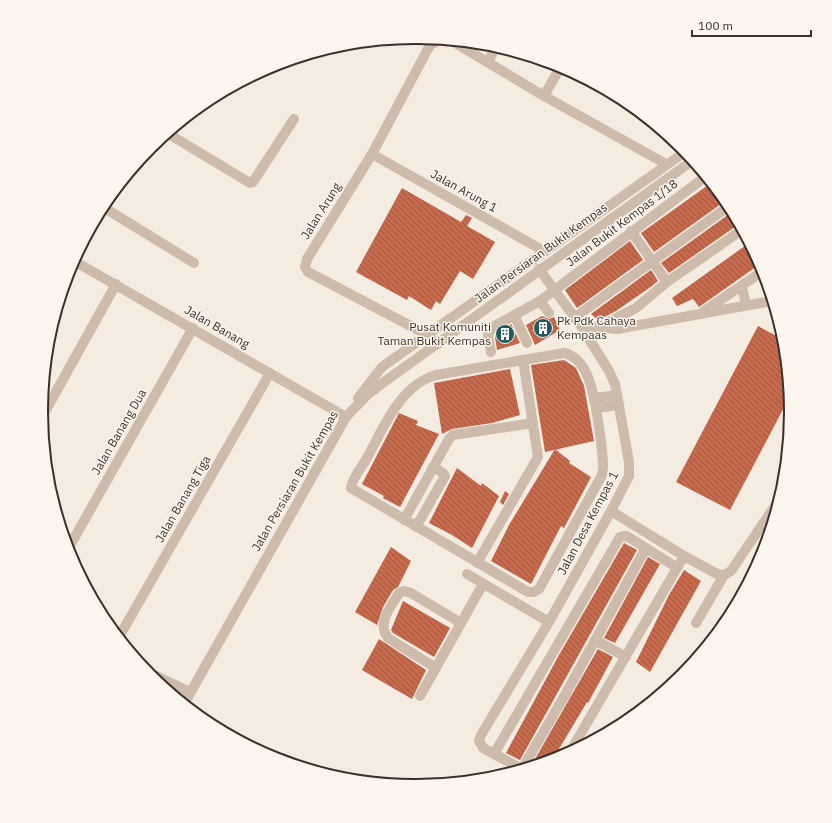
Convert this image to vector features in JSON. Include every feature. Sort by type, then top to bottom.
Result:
[{"type":"street","name":"Jalan Arung","points":[[431,45],[372,154],[307,259],[305,267],[308,272],[426,334],[438,344]]},
{"type":"street","points":[[463,47],[544,96],[666,164]]},
{"type":"street","points":[[488,62],[493,52]]},
{"type":"street","points":[[544,96],[557,72]]},
{"type":"street","points":[[173,136],[250,183],[253,182],[294,119]]},
{"type":"street","name":"Jalan Arung 1","points":[[372,154],[544,251]]},
{"type":"street","points":[[346,417],[382,367],[426,334],[679,156]]},
{"type":"street","name":"Jalan Persiaran Bukit Kempas","points":[[187,699],[346,417],[367,395],[539,269],[687,164]]},
{"type":"street","name":"Jalan Bukit Kempas 1/18","points":[[491,352],[488,336],[492,328],[555,291],[631,231],[701,180]]},
{"type":"street","points":[[108,210],[194,263]]},
{"type":"street","points":[[574,318],[724,210]]},
{"type":"street","points":[[631,231],[653,260],[667,282]]},
{"type":"street","points":[[599,327],[636,308],[667,282],[737,233]]},
{"type":"street","name":"Jalan Banang","points":[[79,264],[346,417]]},
{"type":"street","name":"Jalan Desa Kempas 1","points":[[494,754],[484,748],[479,741],[484,728],[549,622],[629,476],[629,462],[618,400],[609,371],[581,326],[539,269]]},
{"type":"street","points":[[698,315],[757,275]]},
{"type":"street","points":[[48,406],[116,284]]},
{"type":"street","points":[[742,286],[746,305]]},
{"type":"street","points":[[540,301],[549,313]]},
{"type":"street","points":[[581,326],[617,329],[767,302]]},
{"type":"street","points":[[636,308],[643,325]]},
{"type":"street","points":[[514,315],[527,343]]},
{"type":"street","name":"Jalan Banang Dua","points":[[72,542],[193,328]]},
{"type":"street","points":[[564,353],[572,355],[578,360],[589,377],[595,403],[604,460],[602,475],[540,589],[534,592],[528,592],[351,488],[395,408],[405,396],[428,378],[564,353]]},
{"type":"street","points":[[523,360],[538,457],[479,564],[470,576],[549,622]]},
{"type":"street","name":"Jalan Banang Tiga","points":[[122,632],[270,373]]},
{"type":"street","points":[[595,403],[618,400]]},
{"type":"street","points":[[404,520],[449,439],[453,435],[533,423]]},
{"type":"street","points":[[416,527],[445,476],[433,467]]},
{"type":"street","points":[[611,511],[684,556],[717,574],[724,575]]},
{"type":"street","points":[[696,623],[724,575],[731,571],[768,516]]},
{"type":"street","points":[[514,765],[494,754],[620,537],[626,536],[676,567]]},
{"type":"street","points":[[526,761],[646,548]]},
{"type":"street","points":[[576,743],[626,657],[676,567],[684,556]]},
{"type":"street","points":[[420,696],[483,584]]},
{"type":"street","points":[[436,668],[388,638],[383,632],[382,625],[398,593],[404,591],[411,593],[461,624]]},
{"type":"street","points":[[595,640],[626,657]]},
{"type":"street","points":[[166,681],[190,692]]},
{"type":"building","points":[[706,186],[720,204],[654,252],[641,233]]},
{"type":"building","points":[[402,188],[461,222],[466,215],[472,218],[467,226],[495,242],[473,279],[460,271],[440,304],[436,301],[431,310],[409,296],[407,300],[356,272]]},
{"type":"building","points":[[727,216],[734,228],[669,273],[661,263]]},
{"type":"building","points":[[630,241],[643,260],[577,308],[565,290]]},
{"type":"building","points":[[744,246],[755,268],[699,307],[693,299],[677,306],[672,298]]},
{"type":"building","points":[[651,270],[658,281],[652,286],[616,311],[598,320],[591,314]]},
{"type":"building","name":"Pk Pdk Cahaya Kempaas","points":[[542,316],[549,319],[554,317],[560,330],[535,345],[526,325]]},
{"type":"building","name":"Pusat Komuniti Taman Bukit Kempas","points":[[511,324],[520,343],[497,350],[495,337],[496,333]]},
{"type":"building","points":[[758,326],[775,335],[783,387],[784,408],[730,510],[676,482]]},
{"type":"building","points":[[564,360],[576,368],[584,386],[594,441],[545,452],[531,365]]},
{"type":"building","points":[[510,369],[520,415],[492,423],[452,429],[442,434],[434,383]]},
{"type":"building","points":[[399,413],[418,421],[416,425],[439,434],[400,507],[362,484]]},
{"type":"building","points":[[555,449],[570,461],[569,463],[591,477],[564,528],[561,526],[531,584],[491,561],[509,525]]},
{"type":"building","points":[[457,468],[481,486],[482,483],[499,496],[472,548],[429,523]]},
{"type":"building","points":[[505,491],[509,494],[503,505],[500,502]]},
{"type":"building","points":[[624,543],[637,550],[520,760],[506,753],[559,655]]},
{"type":"building","points":[[391,547],[411,561],[398,587],[393,590],[383,607],[377,625],[355,612]]},
{"type":"building","points":[[648,557],[660,564],[615,643],[604,638]]},
{"type":"building","points":[[684,570],[701,581],[650,672],[636,662],[669,595]]},
{"type":"building","points":[[403,601],[450,628],[434,657],[393,633],[391,630]]},
{"type":"building","points":[[379,639],[426,670],[412,699],[362,670]]},
{"type":"building","points":[[598,649],[613,657],[588,703],[587,702],[558,751],[535,759]]},
{"type":"place","name":"Pk Pdk Cahaya Kempaas","points":[[543,328]]},
{"type":"place","name":"Pusat Komuniti Taman Bukit Kempas","points":[[505,334]]}]
